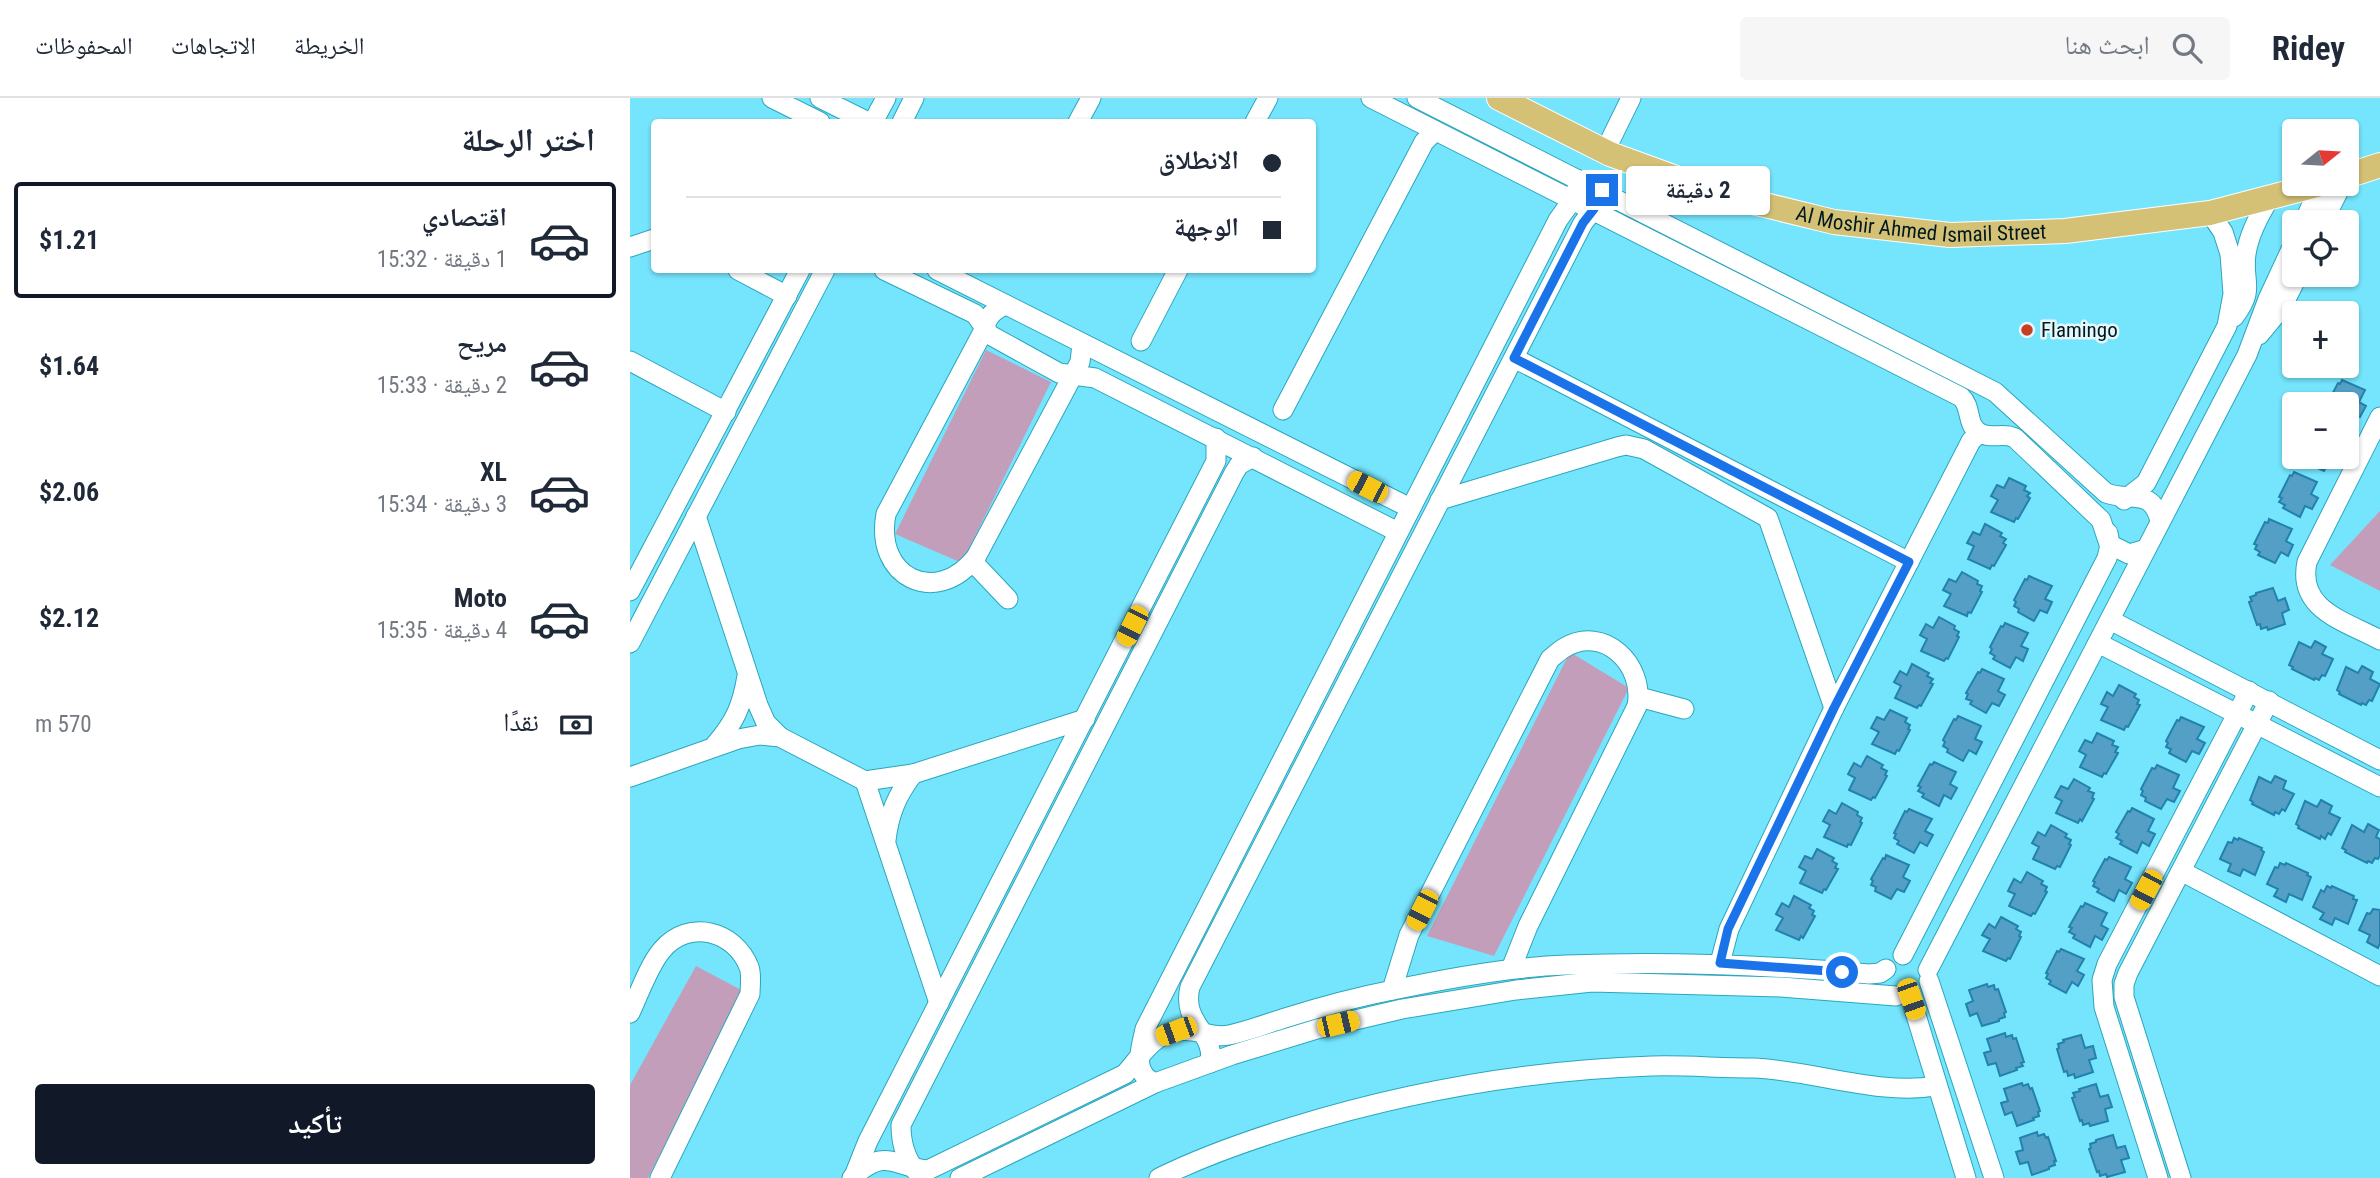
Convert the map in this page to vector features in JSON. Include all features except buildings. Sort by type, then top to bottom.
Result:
[{"type":"main road","name":"Al Moshir Ahmed Ismail Street","points":[[1499,98],[1605,151],[1733,198],[1834,222],[1950,235],[2066,231],[2210,213],[2282,195]]},
{"type":"main road","points":[[2359,172],[2380,165]]},
{"type":"street","points":[[772,98],[814,119]]},
{"type":"street","points":[[820,98],[862,119]]},
{"type":"street","points":[[875,119],[886,98]]},
{"type":"street","points":[[904,119],[914,98]]},
{"type":"street","points":[[1080,119],[1091,98]]},
{"type":"street","points":[[1257,119],[1268,98]]},
{"type":"street","points":[[1371,98],[1960,396],[1968,406]]},
{"type":"street","points":[[1417,98],[1984,387],[2012,406],[2106,494],[2126,499],[2136,496],[2145,498],[2158,512],[2160,522]]},
{"type":"street","points":[[1605,151],[1631,98]]},
{"type":"street","points":[[1283,410],[1424,142],[1435,131]]},
{"type":"street","points":[[1155,1083],[1140,1070],[1139,1056],[1145,1029],[1558,220],[1573,199],[1580,180]]},
{"type":"street","points":[[1210,1062],[1210,1046],[1188,1008],[1190,987],[1602,190]]},
{"type":"street","points":[[1903,955],[2107,558],[2107,521],[2114,506],[2146,483],[2227,326],[2240,284],[2247,247],[2256,221],[2270,198]]},
{"type":"street","points":[[2210,213],[2223,232],[2240,284],[2275,303]]},
{"type":"street","points":[[630,247],[651,240]]},
{"type":"street","points":[[744,273],[787,296]]},
{"type":"street","points":[[630,591],[637,558],[726,412],[798,273]]},
{"type":"street","points":[[630,643],[823,273]]},
{"type":"street","points":[[890,273],[975,314],[984,330],[1059,373],[1095,378],[1398,532]]},
{"type":"street","points":[[943,273],[1410,508]]},
{"type":"street","points":[[1141,341],[1176,273]]},
{"type":"street","points":[[961,1178],[1155,1083],[1210,1062],[1317,1030],[1402,1009],[1516,990],[1592,982],[1781,987],[1904,997],[1923,993],[1929,975],[2098,643],[2275,303],[2282,281]]},
{"type":"street","points":[[2275,303],[2288,287]]},
{"type":"street","points":[[1006,305],[991,314],[886,514],[883,530],[885,547],[893,562],[912,578],[940,582],[954,578],[973,562],[1080,362],[1082,344]]},
{"type":"street","points":[[2218,344],[2251,348]]},
{"type":"street","points":[[1514,358],[1909,562]]},
{"type":"street","points":[[630,361],[726,412]]},
{"type":"street","points":[[1984,387],[1976,387],[1970,393],[1968,406],[1971,424],[1979,433],[1990,436],[2001,434],[2016,439],[2095,513],[2101,520],[2109,544],[2129,554],[2146,550]]},
{"type":"street","points":[[2001,434],[2012,406]]},
{"type":"street","points":[[2380,417],[2306,562],[2304,576],[2306,590],[2314,602],[2325,611],[2380,640]]},
{"type":"street","points":[[1720,963],[1728,929],[1834,708],[1970,441],[1979,433]]},
{"type":"street","points":[[853,1177],[868,1141],[1216,461],[1216,438]]},
{"type":"street","points":[[1440,500],[1617,447],[1626,445],[1644,449],[1768,518],[1834,708]]},
{"type":"street","points":[[916,1172],[901,1138],[901,1125],[1234,473],[1239,465],[1253,457]]},
{"type":"street","points":[[1436,458],[1456,470]]},
{"type":"street","points":[[696,516],[758,705],[766,723],[780,737],[865,781],[913,774],[1085,719]]},
{"type":"street","points":[[973,562],[1008,599]]},
{"type":"street","points":[[2110,620],[2380,760]]},
{"type":"street","points":[[1392,990],[1409,935],[1550,659],[1564,647],[1582,642],[1600,643],[1625,657],[1636,676],[1639,696],[1637,706],[1528,926],[1511,970]]},
{"type":"street","points":[[2098,643],[2380,787]]},
{"type":"street","points":[[712,749],[731,727],[743,701],[747,673]]},
{"type":"street","points":[[2158,1178],[2104,1007],[2102,980],[2114,951],[2249,691]]},
{"type":"street","points":[[1639,696],[1684,709]]},
{"type":"street","points":[[2181,1178],[2124,997],[2124,984],[2269,701]]},
{"type":"street","points":[[630,777],[738,739],[760,735],[780,737]]},
{"type":"street","points":[[886,843],[893,806],[901,789],[913,774]]},
{"type":"street","points":[[865,781],[939,1003]]},
{"type":"street","points":[[1012,860],[1032,872]]},
{"type":"street","points":[[2181,871],[2380,975]]},
{"type":"street","points":[[630,1013],[661,951],[673,939],[689,932],[706,931],[733,942],[750,970],[750,995],[660,1178]]},
{"type":"street","points":[[853,1177],[866,1166],[881,1161],[897,1161],[916,1172],[928,1170],[1125,1074],[1144,1049],[1158,1038],[1176,1031],[1194,1031],[1211,1036],[1227,1035],[1392,990],[1511,970],[1566,965],[1720,963],[1869,974],[1880,973],[1893,960],[1903,955],[1918,957],[1929,975],[1994,1178]]},
{"type":"street","points":[[1886,969],[1886,984],[1904,997],[1966,1178]]},
{"type":"street","points":[[1159,1178],[1252,1140],[1335,1114],[1476,1083],[1557,1073],[1653,1066],[1776,1069],[1904,1089],[1936,1086]]},
{"type":"street","points":[[2144,1133],[2165,1127]]},
{"type":"shaded area","points":[[986,350],[1051,382],[962,563],[895,534]]},
{"type":"shaded area","points":[[2380,511],[2380,591],[2330,565]]},
{"type":"shaded area","points":[[1570,652],[1629,688],[1494,956],[1427,936]]},
{"type":"shaded area","points":[[696,966],[745,992],[648,1178],[630,1178],[630,1085]]},
{"type":"place","name":"Flamingo","points":[[2027,330]]},
{"type":"route","points":[[1602,190],[1514,358],[1909,562],[1834,708],[1728,929],[1720,963],[1842,972]]}]
